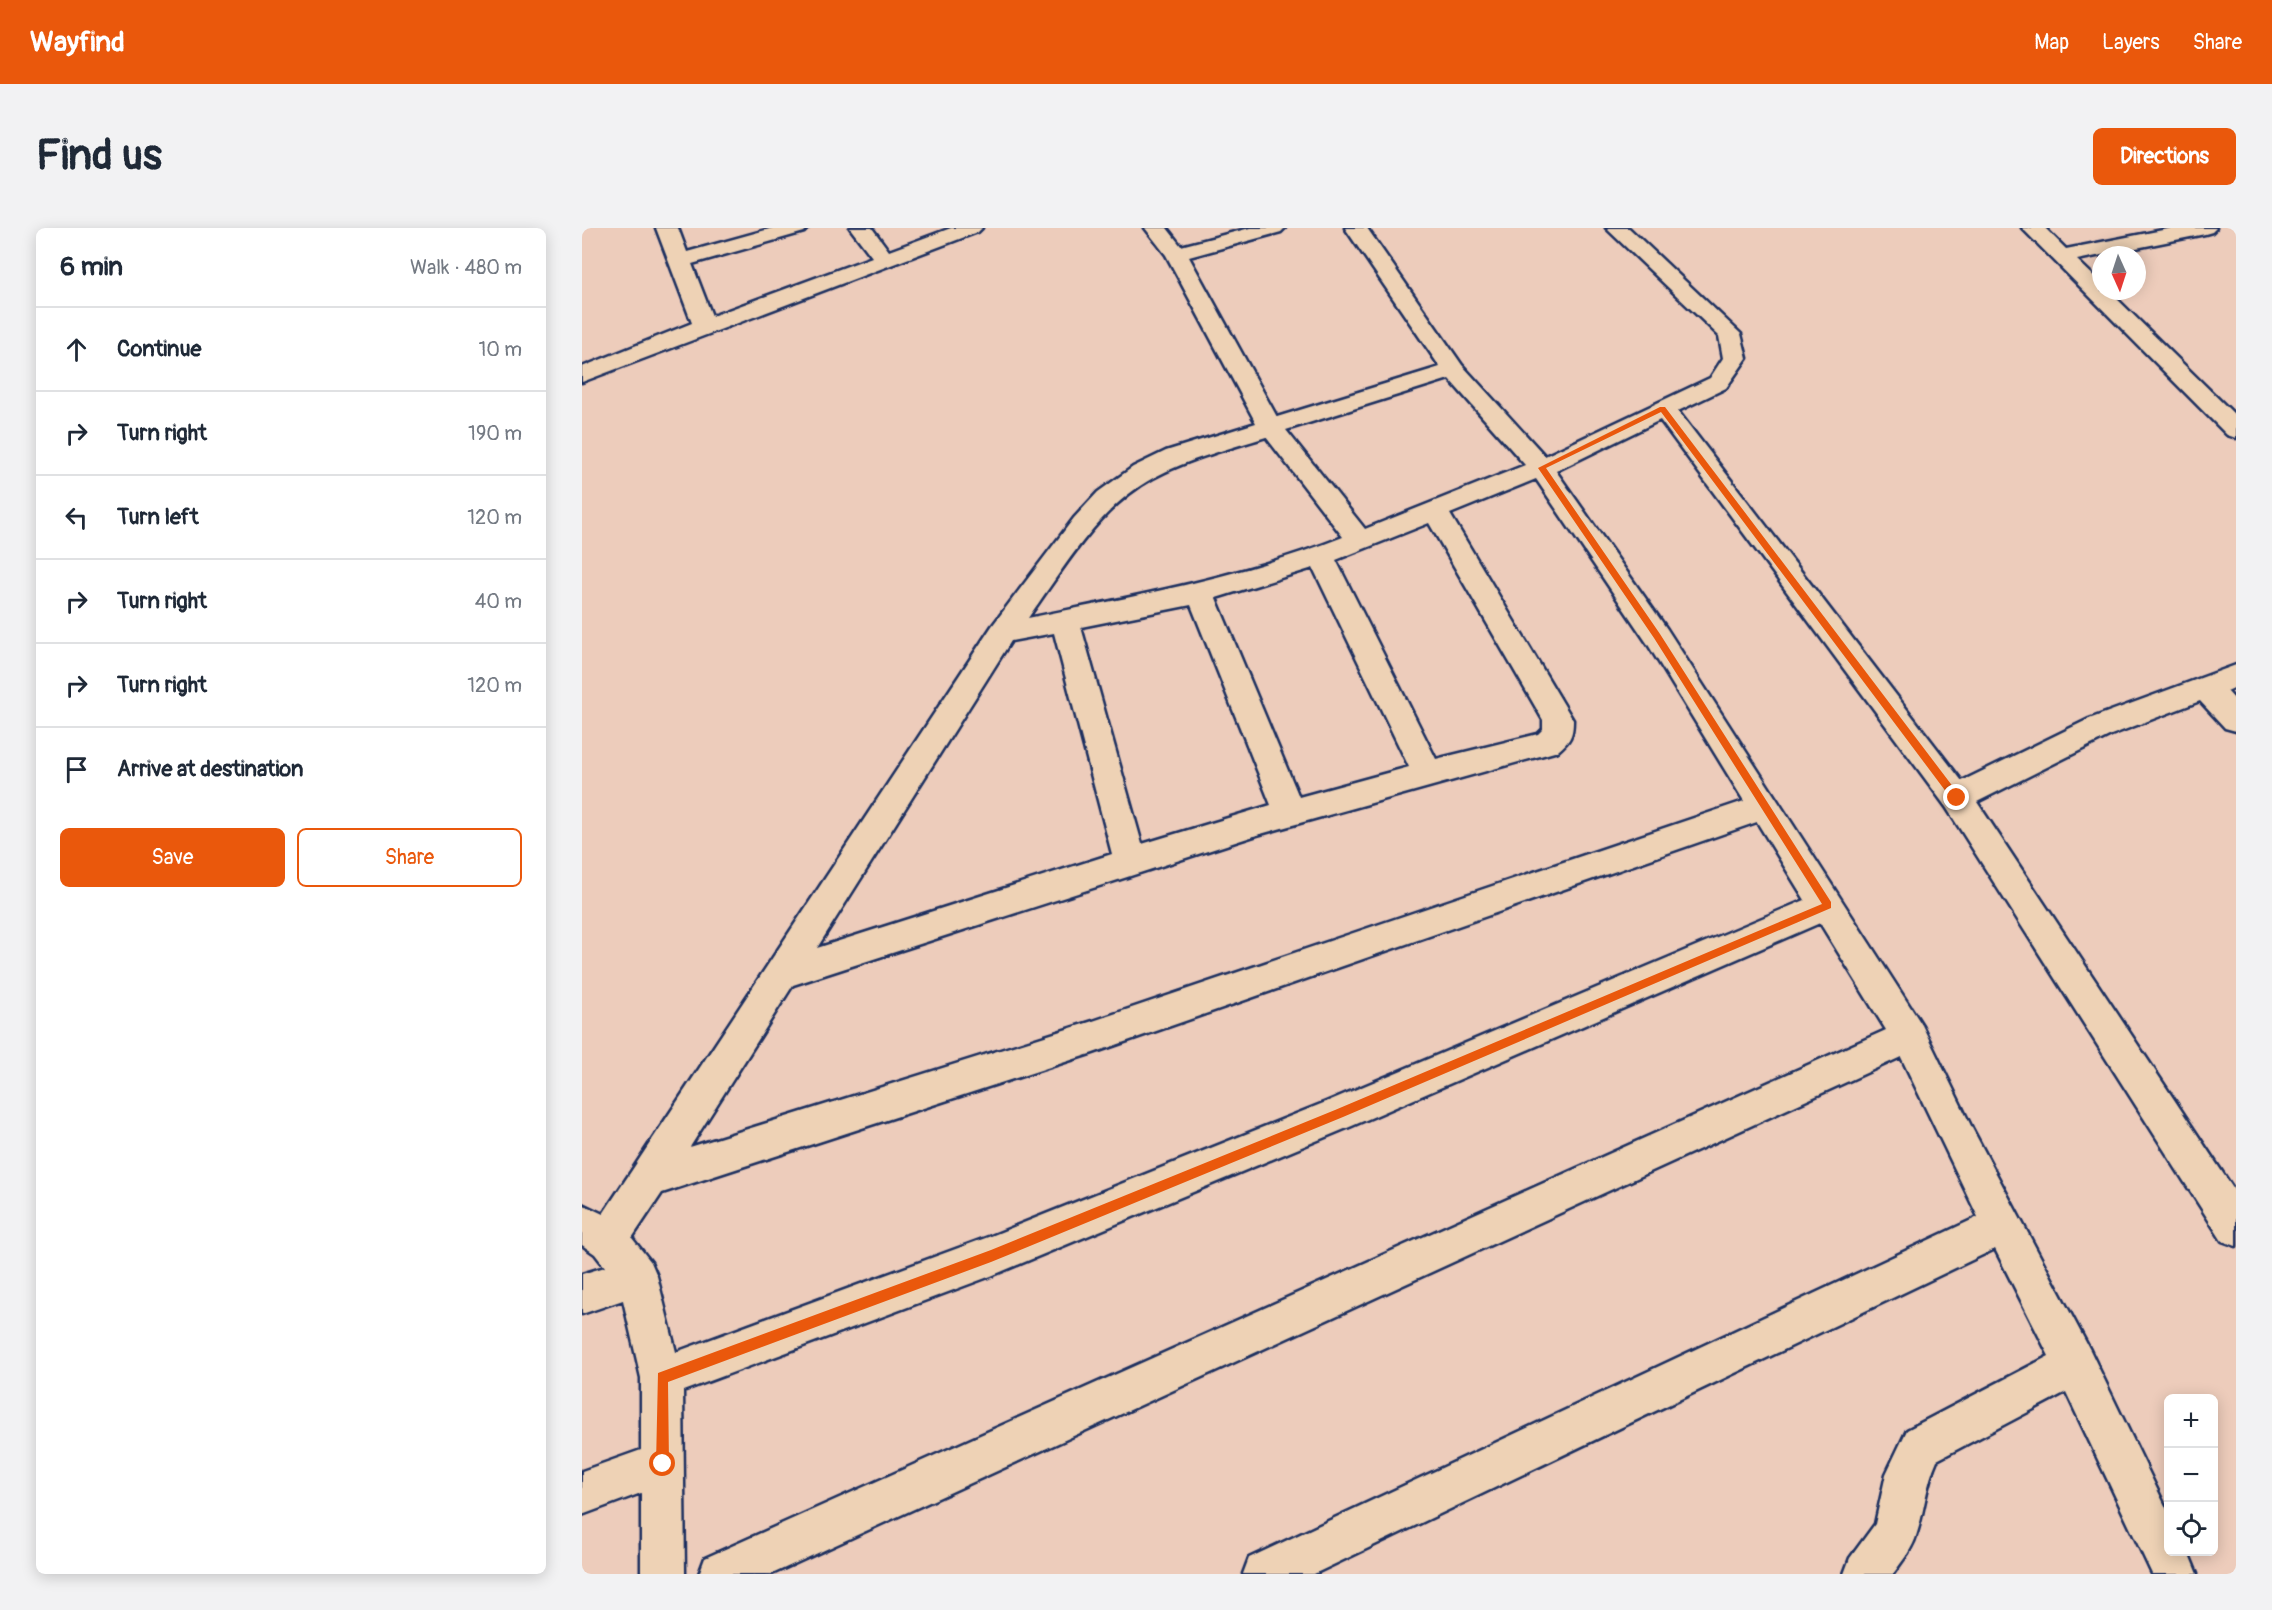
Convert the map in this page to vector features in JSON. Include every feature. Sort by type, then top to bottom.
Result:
[{"type":"street","points":[[667,228],[705,326]]},
{"type":"street","points":[[679,261],[797,228]]},
{"type":"street","points":[[861,228],[884,258]]},
{"type":"street","points":[[582,375],[884,258],[971,228]]},
{"type":"street","points":[[1156,228],[1176,254],[1270,426],[1360,541]]},
{"type":"street","points":[[1176,254],[1274,228]]},
{"type":"street","points":[[1356,228],[1454,370],[1541,468],[1657,636],[1910,1036],[2075,1365],[2175,1574]]},
{"type":"street","points":[[1002,633],[1200,593],[1322,556],[1541,468],[1718,383],[1735,358],[1730,334],[1617,228]]},
{"type":"street","points":[[2033,228],[2236,430]]},
{"type":"street","points":[[2062,256],[2205,228]]},
{"type":"street","points":[[663,1574],[662,1378],[637,1276],[595,1231],[647,1179],[1002,633],[1083,524],[1107,498],[1142,473],[1175,457],[1454,370]]},
{"type":"street","points":[[1663,408],[1957,798],[2236,1227]]},
{"type":"street","points":[[779,975],[1130,860],[1427,772],[1547,743],[1558,734],[1558,720],[1436,512]]},
{"type":"street","points":[[1322,556],[1427,772]]},
{"type":"street","points":[[1200,593],[1289,812]]},
{"type":"street","points":[[1065,621],[1130,860]]},
{"type":"street","points":[[1957,798],[2100,727],[2236,676]]},
{"type":"street","points":[[2205,687],[2236,720]]},
{"type":"street","points":[[647,1179],[1093,1037],[1766,806]]},
{"type":"street","points":[[662,1378],[991,1256],[1339,1114],[1828,905]]},
{"type":"street","points":[[721,1574],[1910,1036]]},
{"type":"street","points":[[1265,1574],[2003,1225]]},
{"type":"street","points":[[582,1294],[637,1276]]},
{"type":"street","points":[[1866,1574],[1894,1534],[1908,1474],[1922,1445],[2075,1365]]},
{"type":"street","points":[[582,1492],[663,1464]]},
{"type":"route","points":[[663,1464],[662,1378],[991,1256],[1339,1114],[1828,905],[1657,636],[1541,468],[1663,408],[1957,798]]}]
